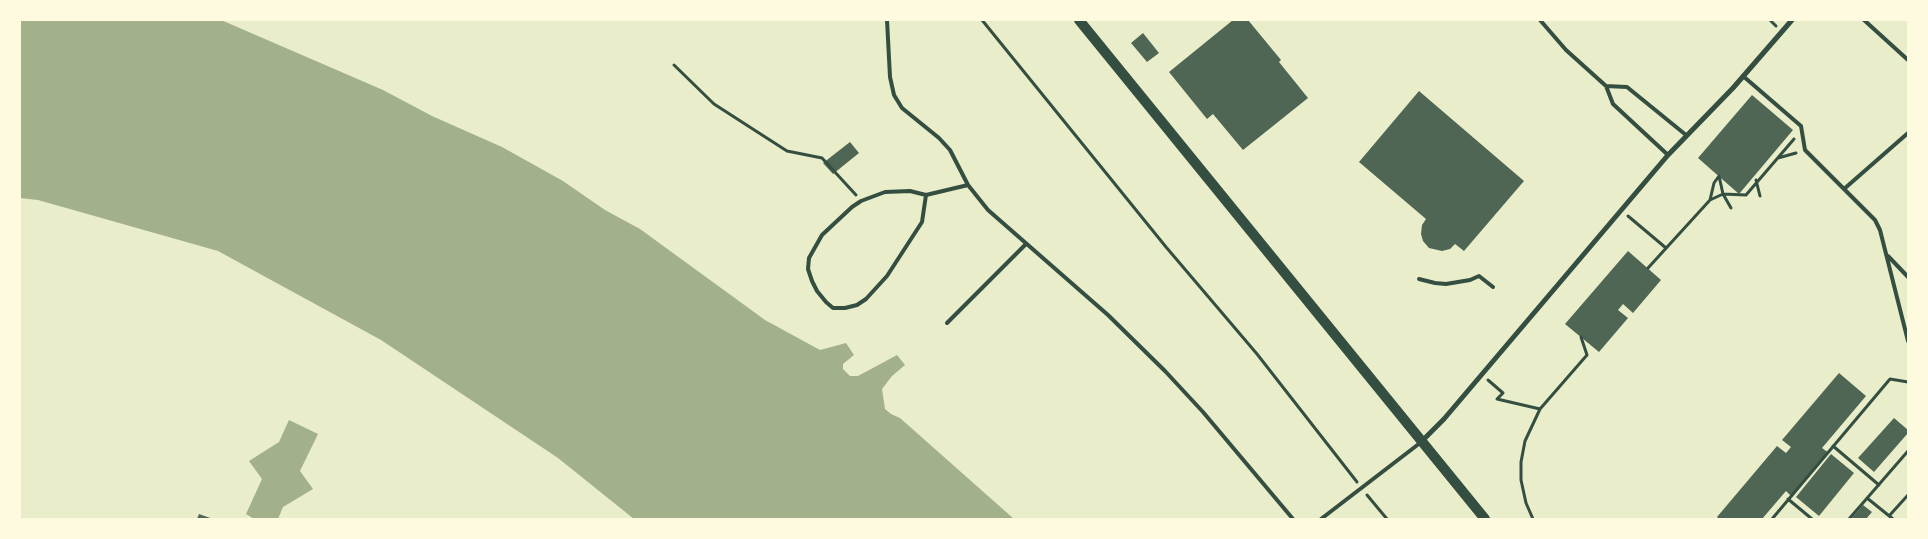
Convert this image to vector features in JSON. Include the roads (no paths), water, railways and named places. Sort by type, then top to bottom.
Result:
[{"type":"main road","points":[[1079,20],[1485,519]]},
{"type":"street","points":[[1422,441],[1482,375],[1668,155],[1743,76],[1792,20]]},
{"type":"lane","points":[[887,20],[890,77],[894,95],[902,108],[914,119],[928,127],[950,150],[968,185],[988,210],[1108,315],[1164,371],[1203,412],[1293,519]]},
{"type":"lane","points":[[1540,20],[1566,50],[1606,86],[1613,104],[1668,155]]},
{"type":"lane","points":[[1864,20],[1908,60]]},
{"type":"lane","points":[[1743,76],[1801,126],[1805,150],[1876,220],[1908,341]]},
{"type":"lane","points":[[1606,86],[1628,87],[1686,136]]},
{"type":"lane","points":[[1844,189],[1908,132]]},
{"type":"lane","points":[[926,196],[922,222],[888,276],[866,299],[857,305],[833,308],[817,291],[808,269],[809,258],[822,235],[836,221],[862,200],[886,192],[910,191],[926,196],[968,185]]},
{"type":"lane","points":[[947,323],[1026,244]]},
{"type":"lane","points":[[1886,254],[1908,277]]},
{"type":"lane","points":[[1419,278],[1446,284],[1470,280],[1479,276],[1493,287]]},
{"type":"lane","points":[[1321,519],[1422,441]]}]
